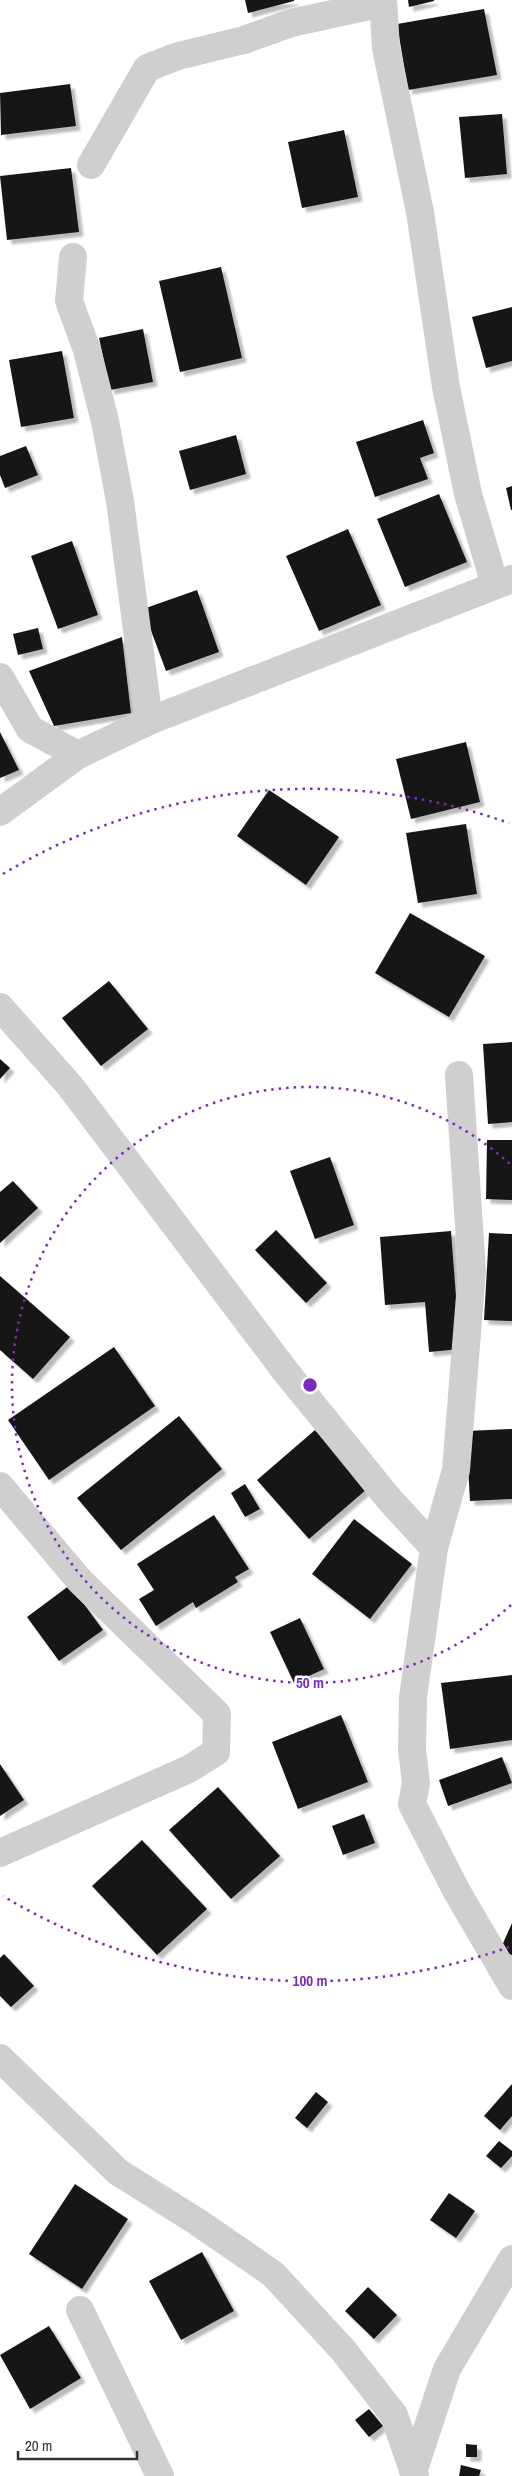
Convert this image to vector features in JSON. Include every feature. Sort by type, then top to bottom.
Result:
[{"type":"street","points":[[0,812],[78,755],[149,721],[503,582],[468,494],[446,387],[420,212],[386,48],[383,1],[291,23],[244,40],[178,56],[147,68],[91,165]]},
{"type":"street","points":[[73,257],[69,301],[87,350],[105,421],[120,501],[149,721]]},
{"type":"street","points":[[0,677],[30,729],[78,755]]},
{"type":"street","points":[[0,1007],[70,1086],[286,1372],[389,1499],[434,1548]]},
{"type":"street","points":[[459,1075],[472,1271],[456,1470],[434,1548],[413,1698],[412,1750],[416,1783],[412,1804],[456,1890],[512,1986]]},
{"type":"street","points":[[0,1486],[80,1580],[217,1714],[216,1752],[189,1769],[0,1853]]},
{"type":"street","points":[[0,2058],[118,2172],[196,2221],[274,2274],[343,2350],[394,2415],[414,2472]]},
{"type":"street","points":[[414,2472],[448,2369],[512,2259]]},
{"type":"street","points":[[80,2310],[160,2476]]},
{"type":"building","points":[[245,0],[294,0],[294,1],[248,13]]},
{"type":"building","points":[[408,0],[434,0],[434,1],[409,7]]},
{"type":"building","points":[[484,9],[497,75],[408,90],[397,24]]},
{"type":"building","points":[[70,84],[76,126],[1,135],[0,93]]},
{"type":"building","points":[[502,114],[507,174],[465,178],[459,117]]},
{"type":"building","points":[[344,130],[358,197],[302,208],[288,142]]},
{"type":"building","points":[[71,168],[79,232],[7,240],[0,176]]},
{"type":"building","points":[[221,267],[242,358],[180,372],[159,281]]},
{"type":"building","points":[[512,307],[512,361],[486,368],[472,317]]},
{"type":"building","points":[[143,329],[153,382],[110,390],[99,338]]},
{"type":"building","points":[[62,351],[74,418],[21,427],[9,360]]},
{"type":"building","points":[[423,420],[434,453],[420,458],[428,479],[375,497],[356,442]]},
{"type":"building","points":[[236,435],[246,474],[190,490],[179,451]]},
{"type":"building","points":[[26,446],[38,475],[5,488],[0,475],[0,456]]},
{"type":"building","points":[[512,486],[512,510],[511,510],[506,488]]},
{"type":"building","points":[[439,494],[467,562],[405,587],[377,519]]},
{"type":"building","points":[[348,529],[381,605],[319,631],[286,556]]},
{"type":"building","points":[[72,541],[98,615],[58,629],[31,556]]},
{"type":"building","points":[[197,590],[219,652],[166,671],[143,609]]},
{"type":"building","points":[[38,628],[43,649],[18,655],[13,634]]},
{"type":"building","points":[[122,637],[131,713],[54,726],[29,671]]},
{"type":"building","points":[[0,732],[19,770],[0,778]]},
{"type":"building","points":[[466,742],[480,802],[411,819],[396,759]]},
{"type":"building","points":[[269,790],[339,837],[306,885],[237,836]]},
{"type":"building","points":[[466,824],[477,894],[418,903],[406,833]]},
{"type":"building","points":[[410,913],[485,956],[449,1017],[375,973]]},
{"type":"building","points":[[109,981],[148,1029],[101,1066],[62,1018]]},
{"type":"building","points":[[512,1042],[512,1122],[488,1124],[483,1044]]},
{"type":"building","points":[[0,1059],[10,1068],[0,1079]]},
{"type":"building","points":[[487,1140],[512,1140],[512,1200],[486,1199]]},
{"type":"building","points":[[330,1157],[354,1225],[315,1239],[290,1171]]},
{"type":"building","points":[[13,1181],[38,1208],[0,1243],[0,1192]]},
{"type":"building","points":[[276,1230],[327,1283],[306,1303],[255,1250]]},
{"type":"building","points":[[451,1231],[460,1349],[429,1352],[425,1302],[385,1305],[380,1237]]},
{"type":"building","points":[[489,1233],[512,1234],[512,1321],[484,1320]]},
{"type":"building","points":[[0,1276],[70,1337],[33,1379],[0,1350]]},
{"type":"building","points":[[114,1347],[155,1406],[49,1480],[8,1420]]},
{"type":"building","points":[[179,1416],[222,1469],[121,1550],[77,1498]]},
{"type":"building","points":[[512,1429],[512,1499],[470,1501],[466,1431]]},
{"type":"building","points":[[315,1430],[367,1489],[309,1539],[257,1480]]},
{"type":"building","points":[[245,1484],[260,1509],[245,1517],[231,1493]]},
{"type":"building","points":[[214,1515],[249,1569],[235,1577],[238,1582],[196,1608],[193,1602],[156,1626],[139,1599],[154,1590],[137,1564]]},
{"type":"building","points":[[354,1519],[412,1564],[370,1619],[312,1574]]},
{"type":"building","points":[[70,1585],[103,1630],[59,1661],[27,1617]]},
{"type":"building","points":[[300,1618],[324,1669],[294,1683],[270,1632]]},
{"type":"building","points":[[512,1675],[512,1740],[450,1749],[441,1683]]},
{"type":"building","points":[[341,1715],[368,1782],[298,1809],[272,1742]]},
{"type":"building","points":[[502,1757],[512,1783],[448,1806],[439,1780]]},
{"type":"building","points":[[0,1764],[24,1800],[0,1816]]},
{"type":"building","points":[[218,1787],[280,1856],[231,1899],[169,1830]]},
{"type":"building","points":[[364,1814],[375,1843],[343,1855],[332,1826]]},
{"type":"building","points":[[142,1840],[207,1909],[157,1955],[92,1886]]},
{"type":"building","points":[[512,1923],[512,1955],[500,1950]]},
{"type":"building","points":[[4,1954],[34,1986],[11,2007],[0,1996],[0,1958]]},
{"type":"building","points":[[512,2084],[512,2116],[500,2130],[484,2116]]},
{"type":"building","points":[[316,2092],[328,2102],[307,2128],[295,2118]]},
{"type":"building","points":[[499,2141],[512,2151],[512,2156],[501,2168],[486,2156]]},
{"type":"building","points":[[75,2184],[128,2219],[82,2289],[29,2254]]},
{"type":"building","points":[[449,2193],[475,2211],[456,2238],[430,2220]]},
{"type":"building","points":[[202,2252],[234,2311],[181,2340],[149,2281]]},
{"type":"building","points":[[368,2287],[397,2315],[374,2339],[345,2311]]},
{"type":"building","points":[[49,2326],[81,2378],[30,2409],[0,2355]]},
{"type":"building","points":[[369,2409],[383,2426],[369,2437],[355,2420]]},
{"type":"building","points":[[466,2444],[477,2445],[477,2457],[466,2457]]},
{"type":"building","points":[[461,2465],[481,2470],[479,2476],[459,2476]]}]
